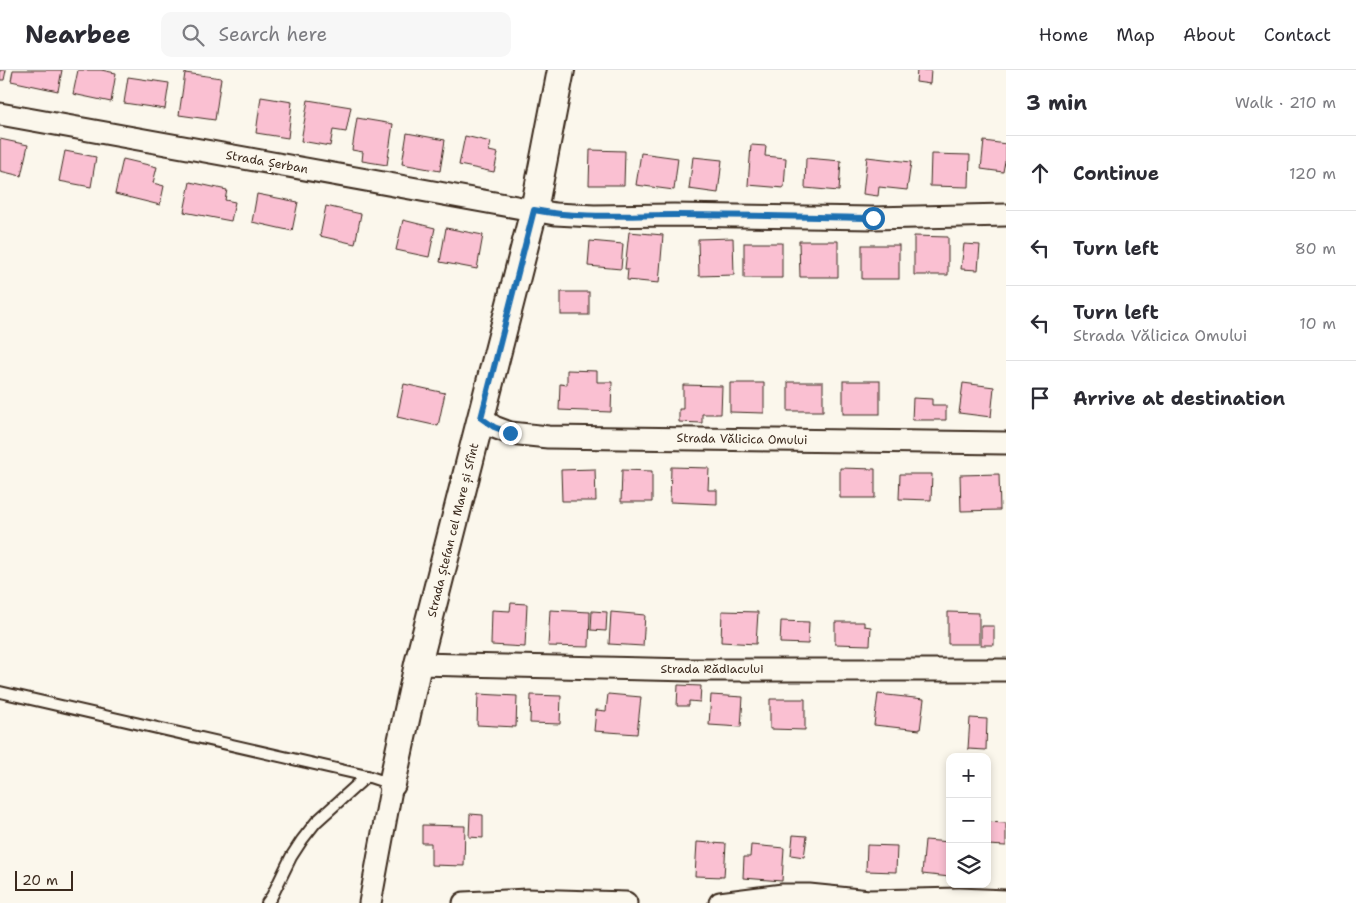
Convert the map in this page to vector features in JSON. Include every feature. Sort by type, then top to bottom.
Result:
[{"type":"street","name":"Strada Ștefan cel Mare și Sfînt","points":[[370,903],[392,784],[418,664],[534,210],[561,70]]},
{"type":"street","name":"Strada Șerban","points":[[0,114],[555,214],[594,216],[674,215],[873,218],[1006,216]]},
{"type":"street","name":"Strada Vălicica Omului","points":[[481,418],[494,427],[510,433],[548,437],[1006,443]]},
{"type":"street","name":"Strada Rădiacului","points":[[418,664],[702,670],[1006,670]]},
{"type":"street","points":[[720,903],[783,895],[809,895],[869,901],[1006,900]]},
{"type":"street","points":[[464,903],[527,900],[626,903]]},
{"type":"lane","points":[[0,692],[367,776],[392,784]]},
{"type":"lane","points":[[267,903],[291,857],[316,822],[367,776]]},
{"type":"building","points":[[0,70],[6,70],[4,80],[0,80]]},
{"type":"building","points":[[13,70],[62,70],[58,91],[11,81]]},
{"type":"building","points":[[78,70],[101,70],[116,73],[111,102],[73,94]]},
{"type":"building","points":[[917,70],[931,70],[930,84],[916,82]]},
{"type":"building","points":[[185,73],[221,78],[215,120],[179,115]]},
{"type":"building","points":[[128,77],[169,83],[165,109],[124,103]]},
{"type":"building","points":[[261,97],[292,102],[288,138],[256,133]]},
{"type":"building","points":[[308,100],[351,107],[346,132],[333,130],[330,146],[301,141]]},
{"type":"building","points":[[357,118],[393,124],[387,165],[362,161],[363,152],[352,150]]},
{"type":"building","points":[[407,133],[445,140],[440,171],[402,164]]},
{"type":"building","points":[[465,136],[491,142],[489,151],[498,153],[494,172],[459,165]]},
{"type":"building","points":[[0,139],[28,145],[21,176],[0,171]]},
{"type":"building","points":[[984,141],[1006,144],[1006,161],[1003,172],[981,169]]},
{"type":"building","points":[[751,145],[766,146],[765,156],[786,158],[784,188],[748,185]]},
{"type":"building","points":[[590,150],[625,151],[624,185],[589,185]]},
{"type":"building","points":[[65,151],[96,157],[91,187],[59,181]]},
{"type":"building","points":[[641,153],[678,158],[674,190],[636,185]]},
{"type":"building","points":[[931,154],[970,155],[969,187],[930,186]]},
{"type":"building","points":[[693,157],[722,160],[718,193],[689,189]]},
{"type":"building","points":[[867,157],[911,162],[907,190],[879,187],[878,196],[863,194]]},
{"type":"building","points":[[806,158],[841,161],[839,191],[805,188]]},
{"type":"building","points":[[123,159],[157,167],[153,183],[164,186],[160,205],[115,194]]},
{"type":"building","points":[[190,182],[227,190],[225,200],[235,202],[231,221],[184,212]]},
{"type":"building","points":[[257,194],[298,202],[292,231],[252,222]]},
{"type":"building","points":[[326,206],[361,214],[355,244],[320,236]]},
{"type":"building","points":[[403,220],[435,228],[429,257],[396,250]]},
{"type":"building","points":[[446,228],[483,235],[477,269],[440,262]]},
{"type":"building","points":[[629,232],[663,235],[659,283],[627,280],[628,269],[625,269]]},
{"type":"building","points":[[914,236],[948,237],[948,275],[914,275]]},
{"type":"building","points":[[733,238],[734,275],[699,276],[698,239]]},
{"type":"building","points":[[590,241],[623,244],[621,269],[588,266]]},
{"type":"building","points":[[799,241],[838,241],[838,277],[800,277]]},
{"type":"building","points":[[744,243],[782,243],[782,278],[744,278]]},
{"type":"building","points":[[964,244],[980,245],[978,270],[961,269]]},
{"type":"building","points":[[862,245],[899,245],[899,279],[862,279]]},
{"type":"building","points":[[561,292],[589,292],[589,315],[561,315]]},
{"type":"building","points":[[567,370],[597,371],[597,382],[612,382],[611,412],[559,410],[560,384],[567,385]]},
{"type":"building","points":[[843,381],[880,381],[880,414],[843,414]]},
{"type":"building","points":[[788,382],[823,382],[823,411],[788,411]]},
{"type":"building","points":[[730,383],[764,383],[764,413],[730,412]]},
{"type":"building","points":[[963,383],[994,387],[991,417],[959,413]]},
{"type":"building","points":[[404,384],[445,393],[438,426],[397,417]]},
{"type":"building","points":[[683,385],[722,386],[721,414],[702,414],[702,423],[679,422],[679,409],[683,409]]},
{"type":"building","points":[[913,398],[932,399],[932,405],[946,405],[946,420],[912,420]]},
{"type":"building","points":[[671,467],[709,468],[708,490],[717,490],[717,504],[670,502]]},
{"type":"building","points":[[840,468],[875,469],[875,498],[840,498]]},
{"type":"building","points":[[595,469],[596,501],[562,501],[561,470]]},
{"type":"building","points":[[622,470],[652,471],[652,502],[621,502]]},
{"type":"building","points":[[900,474],[932,474],[931,500],[899,499]]},
{"type":"building","points":[[999,474],[1000,510],[961,511],[960,475]]},
{"type":"building","points":[[511,603],[527,604],[525,647],[491,645],[492,610],[510,611]]},
{"type":"building","points":[[550,610],[590,612],[589,647],[548,646]]},
{"type":"building","points":[[592,611],[607,612],[606,631],[591,630]]},
{"type":"building","points":[[722,611],[758,612],[756,644],[721,642]]},
{"type":"building","points":[[611,612],[645,615],[643,646],[609,644]]},
{"type":"building","points":[[948,612],[979,613],[979,644],[948,644]]},
{"type":"building","points":[[781,621],[809,622],[808,644],[780,643]]},
{"type":"building","points":[[835,622],[864,622],[864,626],[871,627],[870,645],[835,644]]},
{"type":"building","points":[[981,626],[994,626],[994,645],[981,645]]},
{"type":"building","points":[[678,685],[701,686],[700,702],[689,701],[689,706],[677,706]]},
{"type":"building","points":[[478,694],[517,696],[516,727],[477,725]]},
{"type":"building","points":[[608,694],[641,697],[637,734],[594,731],[596,710],[606,711]]},
{"type":"building","points":[[878,694],[924,699],[920,730],[874,725]]},
{"type":"building","points":[[531,695],[561,696],[560,724],[530,723]]},
{"type":"building","points":[[711,695],[743,697],[741,727],[709,725]]},
{"type":"building","points":[[770,699],[805,699],[805,730],[770,729]]},
{"type":"building","points":[[970,718],[987,719],[986,750],[968,749]]},
{"type":"building","points":[[470,814],[483,815],[483,838],[469,837]]},
{"type":"building","points":[[991,822],[1006,823],[1006,846],[991,845]]},
{"type":"building","points":[[422,825],[465,826],[464,866],[431,865],[431,843],[422,843]]},
{"type":"building","points":[[793,835],[807,836],[804,857],[791,855]]},
{"type":"building","points":[[925,840],[946,842],[946,877],[922,874]]},
{"type":"building","points":[[697,842],[726,844],[724,877],[695,876]]},
{"type":"building","points":[[751,845],[784,848],[782,881],[743,878],[744,857],[750,857]]},
{"type":"building","points":[[867,845],[897,846],[896,872],[866,871]]},
{"type":"route","points":[[510,433],[494,427],[481,418],[534,210],[555,214],[594,216],[674,215],[873,218]]}]
